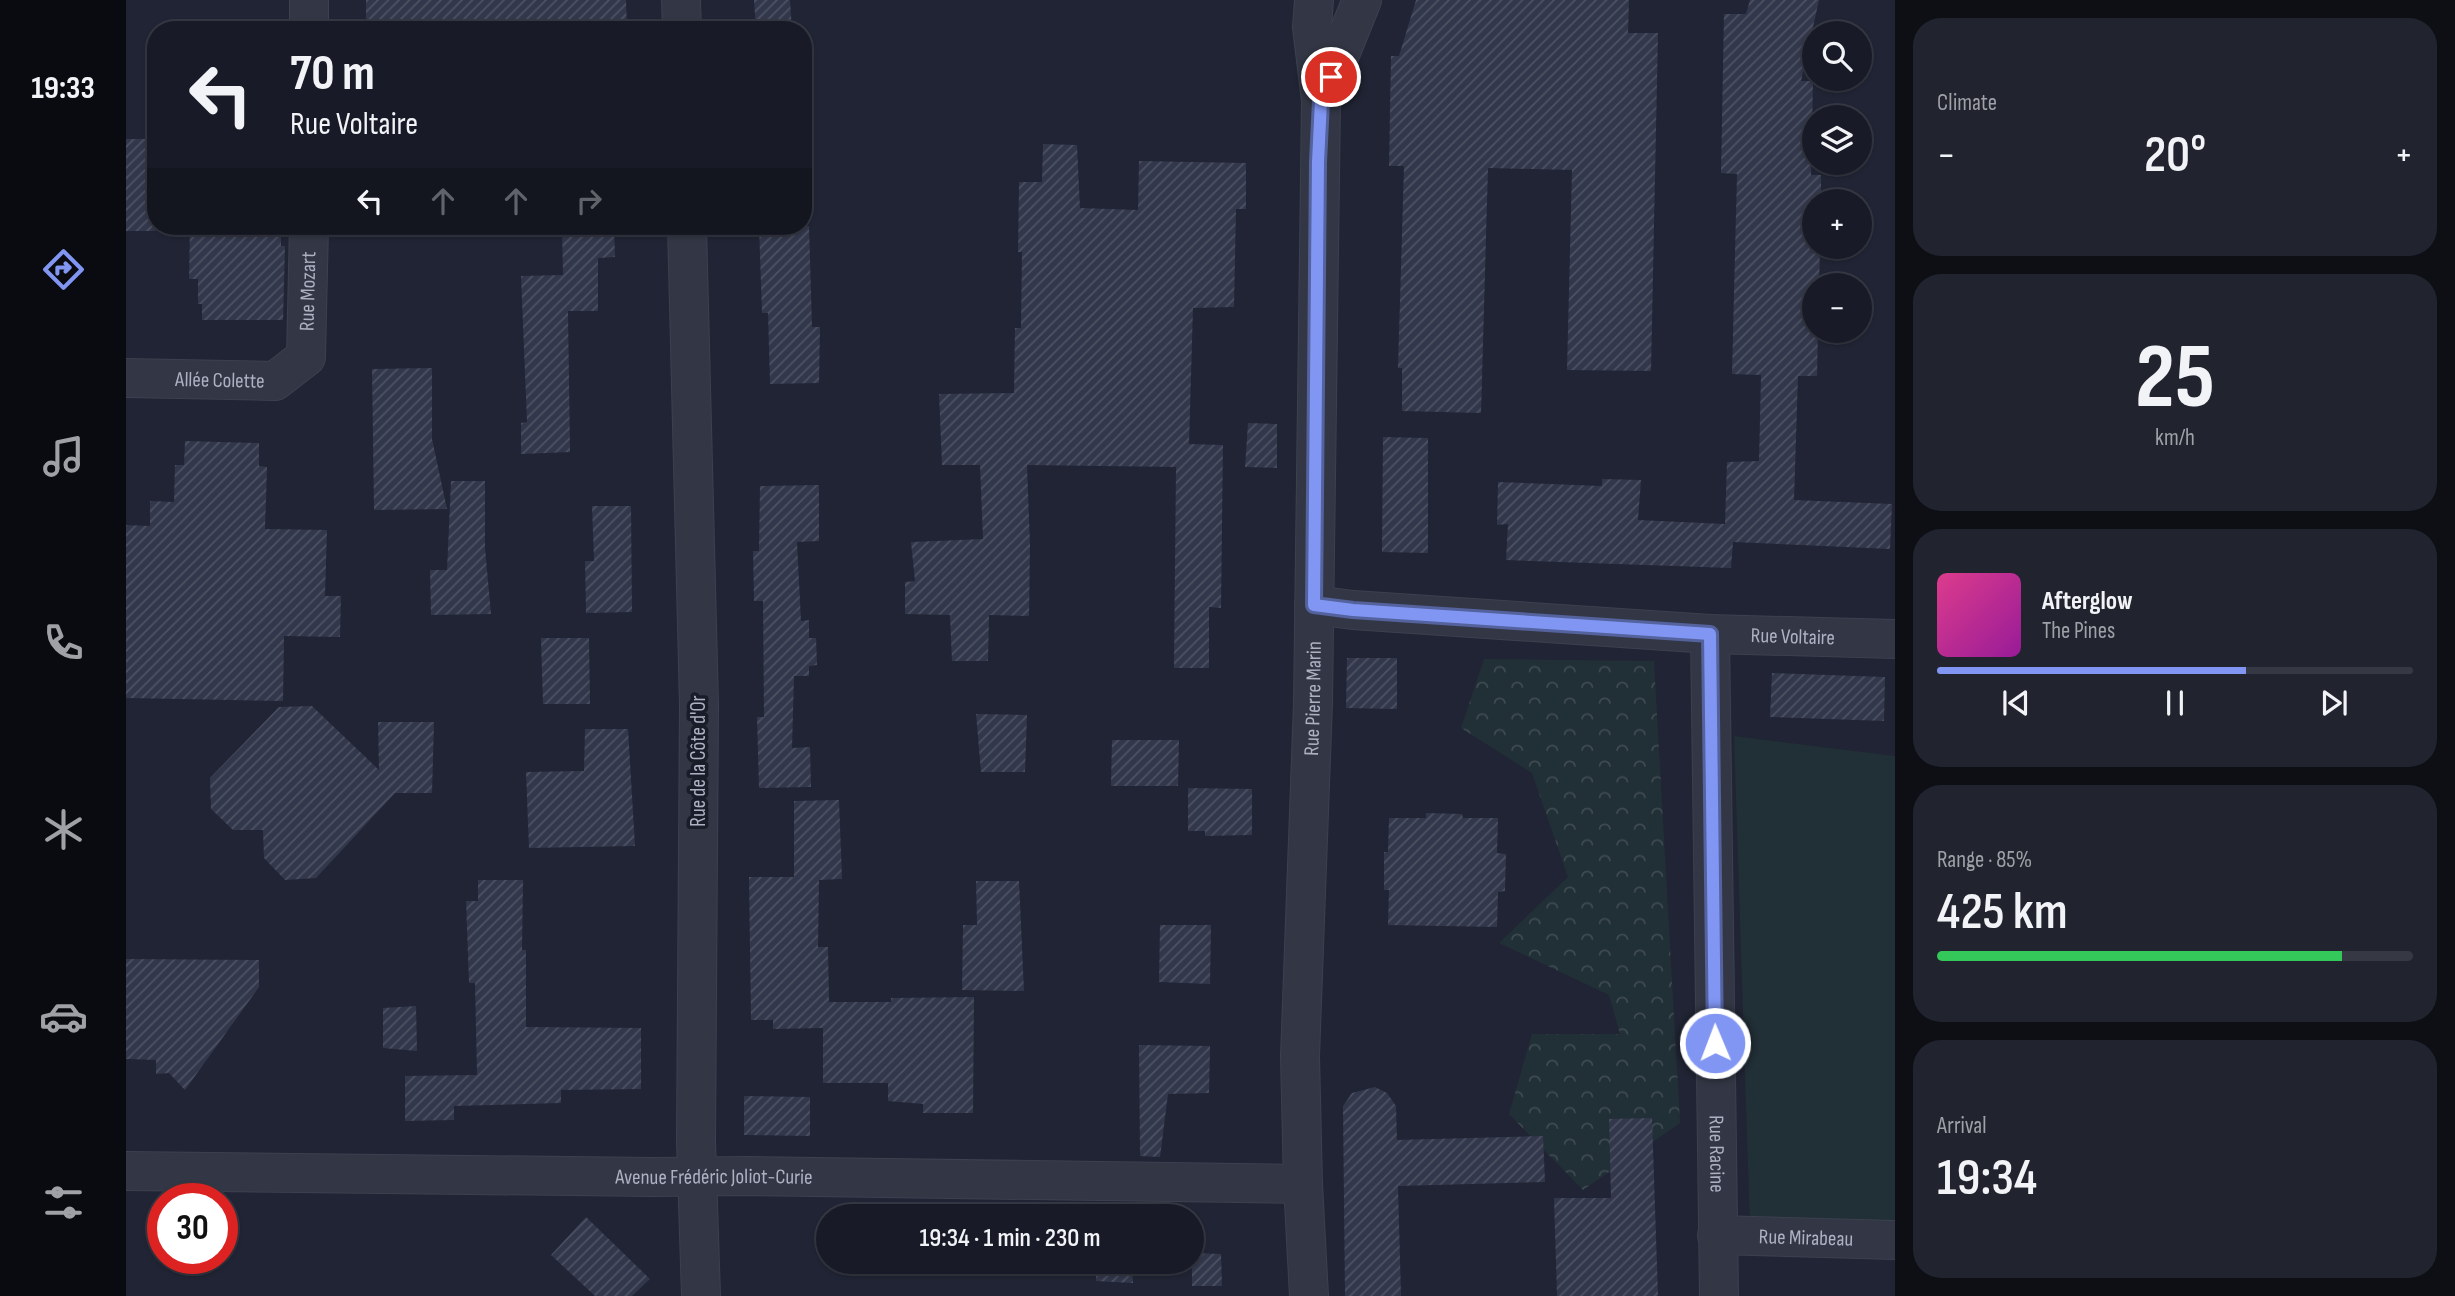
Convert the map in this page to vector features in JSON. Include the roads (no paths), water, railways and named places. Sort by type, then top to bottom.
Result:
[{"type":"street","points":[[309,0],[309,21]]},
{"type":"street","points":[[681,0],[682,21]]},
{"type":"street","name":"Rue Pierre Marin","points":[[1309,1296],[1300,1056],[1314,703],[1321,101],[1312,27],[1314,0]]},
{"type":"street","name":"Rue Pierre Marin","points":[[1321,101],[1362,0]]},
{"type":"street","name":"Rue Mozart","points":[[306,357],[309,235]]},
{"type":"street","name":"Rue de la Côte d'Or","points":[[687,235],[699,705],[696,1141],[701,1296]]},
{"type":"street","name":"Allée Colette","points":[[126,377],[275,380],[306,357]]},
{"type":"street","name":"Rue Voltaire","points":[[1314,605],[1353,610],[1710,634],[1895,639]]},
{"type":"street","name":"Rue Racine","points":[[1710,634],[1719,1296]]},
{"type":"street","name":"Avenue Frédéric Joliot-Curie","points":[[126,1171],[1303,1184]]},
{"type":"street","name":"Rue Mirabeau","points":[[1717,1235],[1895,1240]]}]
